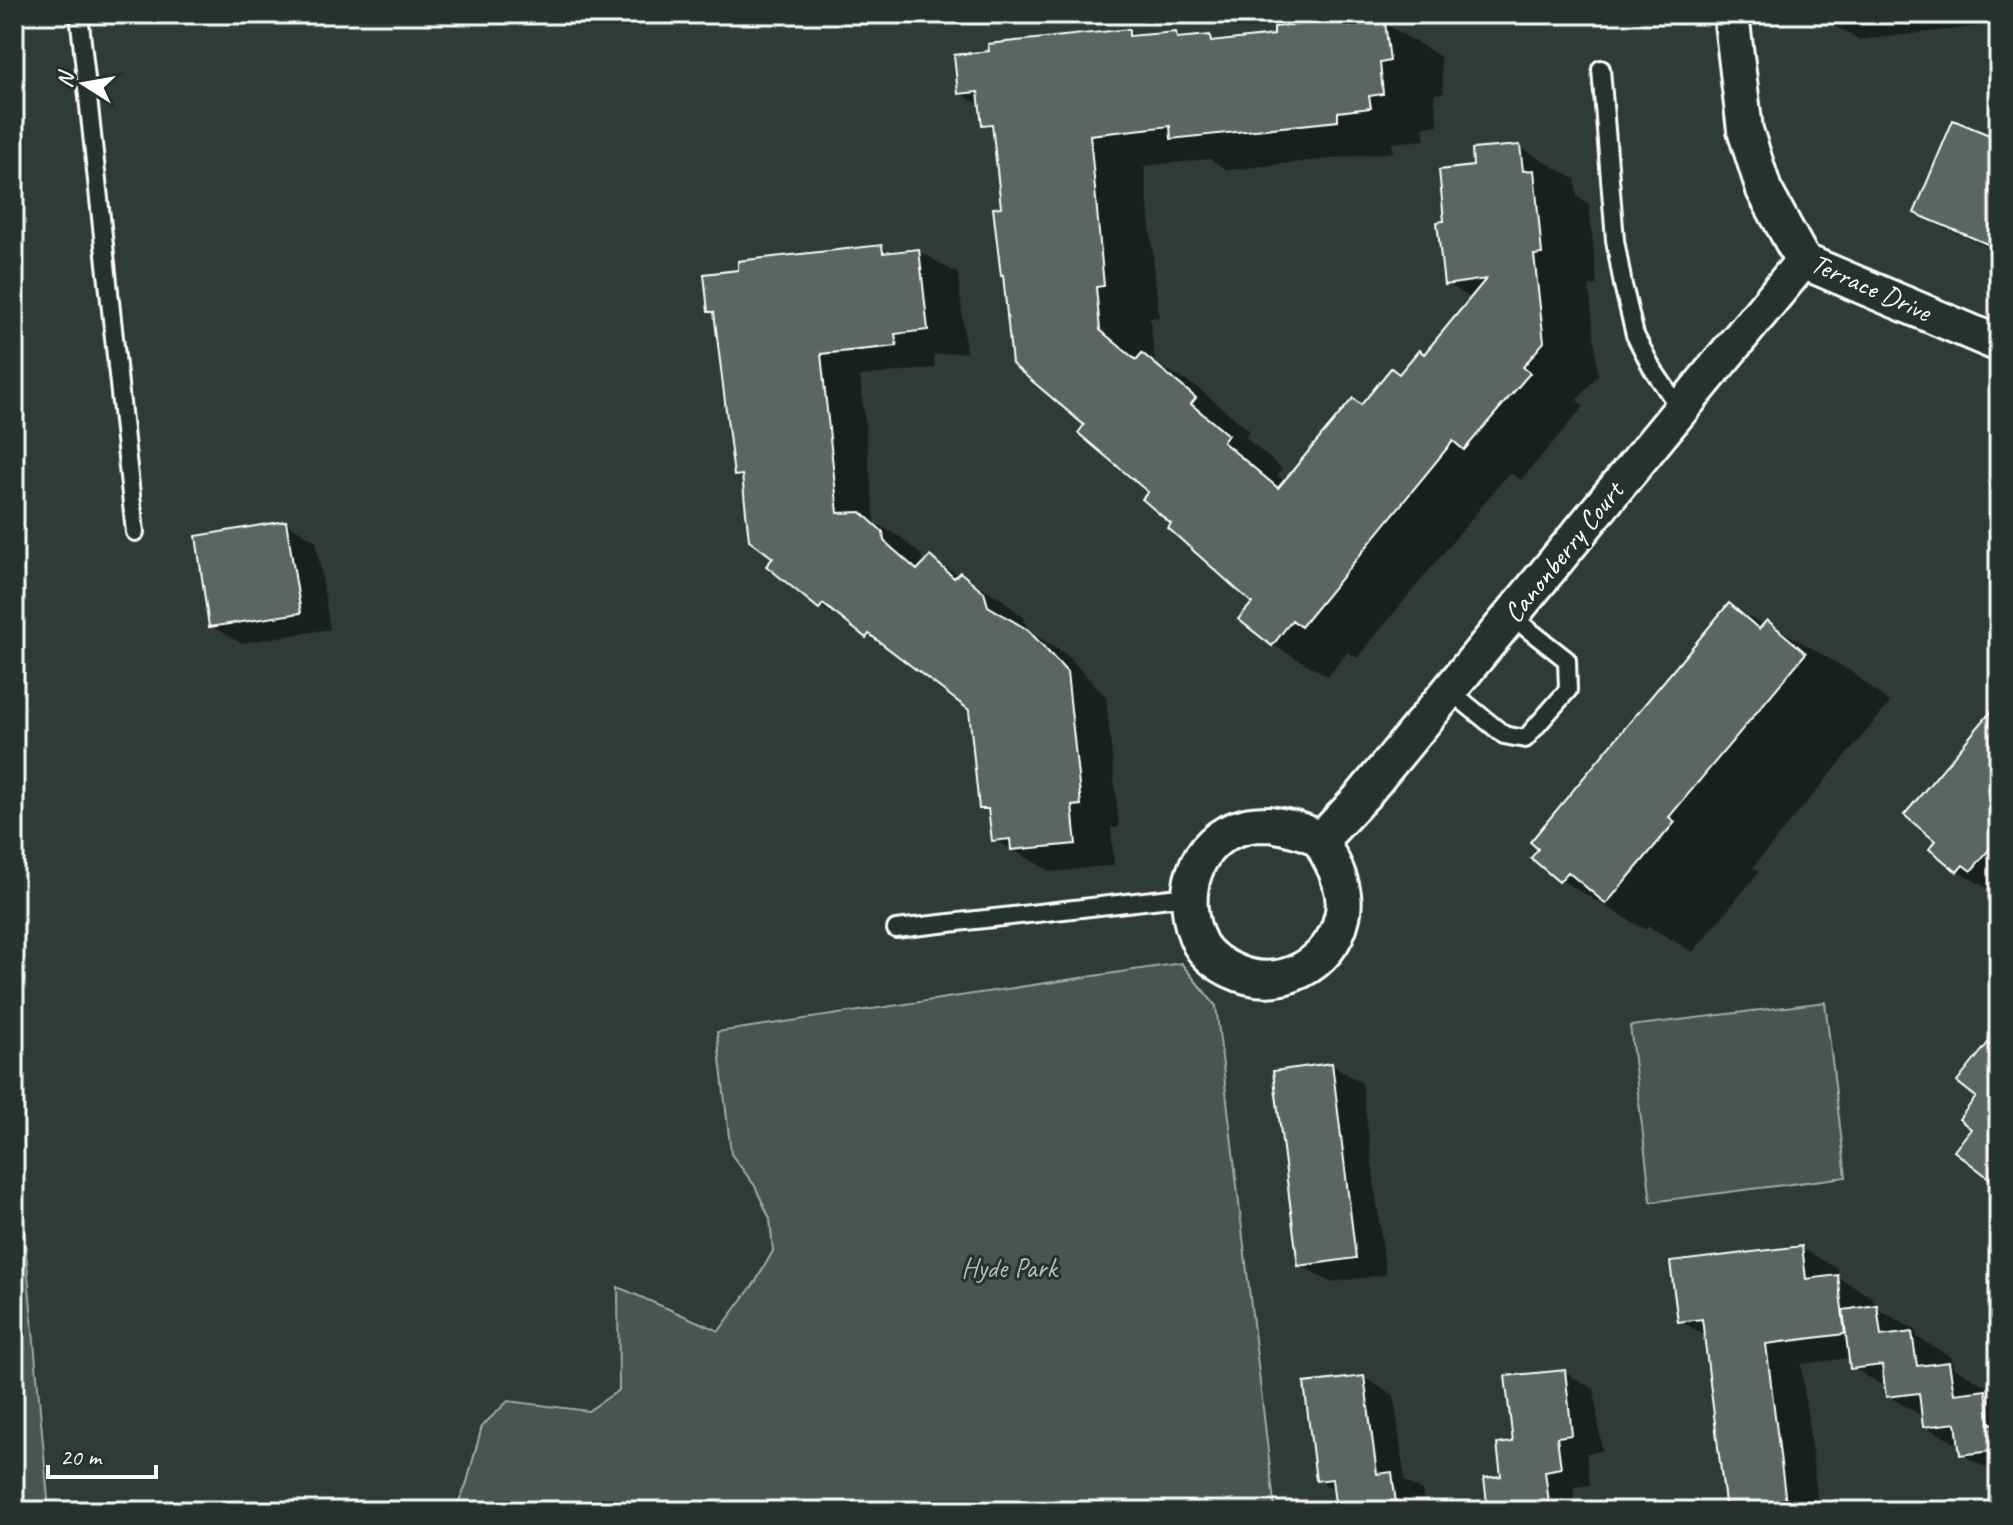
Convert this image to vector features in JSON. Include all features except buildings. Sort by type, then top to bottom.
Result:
[{"type":"street","name":"Terrace Drive","points":[[1731,14],[1745,130],[1764,190],[1803,261],[1999,344]]},
{"type":"street","name":"Canonberry Court","points":[[1320,841],[1364,794],[1803,261]]},
{"type":"street","points":[[1270,824],[1293,829],[1320,841],[1337,870],[1342,888],[1343,915],[1333,941],[1310,967],[1278,979],[1244,977],[1220,965],[1201,946],[1188,908],[1189,885],[1200,860],[1219,838],[1243,826],[1270,824]]},
{"type":"lane","points":[[79,14],[135,532]]},
{"type":"lane","points":[[1601,69],[1615,240],[1623,285],[1635,335],[1652,368],[1680,409]]},
{"type":"lane","points":[[1449,690],[1504,735],[1525,739],[1568,690],[1567,660],[1511,616]]},
{"type":"lane","points":[[896,929],[1188,896]]},
{"type":"green space","name":"Hyde Park","points":[[1181,963],[1216,1006],[1275,1511],[454,1511],[466,1486],[482,1426],[508,1401],[588,1411],[619,1390],[618,1287],[719,1331],[756,1281],[773,1251],[770,1219],[755,1186],[731,1154],[717,1032]]},
{"type":"green space","points":[[1825,1002],[1846,1177],[1651,1202],[1630,1026]]},
{"type":"green space","points":[[15,1128],[49,1511],[14,1511]]}]
